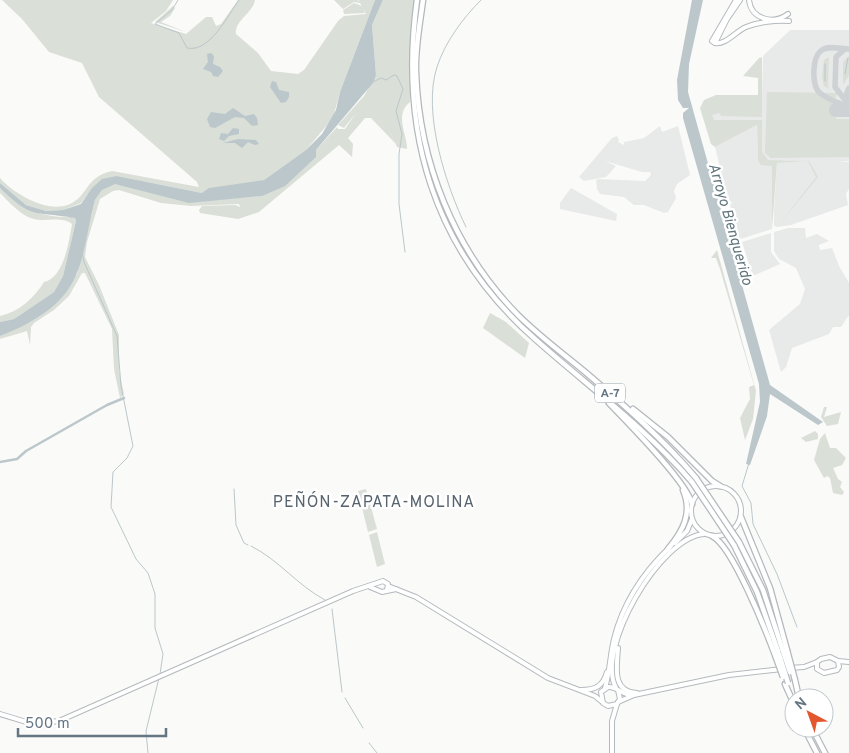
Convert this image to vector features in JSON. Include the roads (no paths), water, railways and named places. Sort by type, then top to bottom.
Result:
[{"type":"highway","name":"A-7","points":[[417,0],[412,37],[416,104],[426,147],[447,212],[476,264],[518,314],[648,434],[694,480],[736,544],[781,653],[791,688]]},
{"type":"highway","name":"A-7","points":[[416,104],[416,70],[423,0]]},
{"type":"highway","points":[[594,384],[677,480],[691,498],[692,504]]},
{"type":"highway","points":[[594,384],[668,437],[712,481],[720,486]]},
{"type":"highway","points":[[668,549],[686,523],[686,500],[677,480]]},
{"type":"highway","points":[[741,517],[770,588],[781,653],[793,688]]},
{"type":"highway","points":[[712,536],[723,545],[761,620],[781,653]]},
{"type":"highway","points":[[809,738],[817,753]]},
{"type":"highway","points":[[817,738],[825,753]]},
{"type":"main road","points":[[714,42],[725,15],[736,0]]},
{"type":"main road","points":[[714,42],[740,0]]},
{"type":"main road","points":[[749,0],[752,10],[760,18],[771,19],[788,14]]},
{"type":"main road","points":[[714,42],[724,42],[738,30],[752,25],[790,21]]},
{"type":"main road","points":[[574,690],[598,688],[604,681],[619,621],[629,599],[641,580],[668,549],[687,531],[692,519],[692,504],[700,492],[706,488],[720,486],[728,488],[738,497],[741,503],[739,524],[728,534],[712,536],[704,534],[690,538],[657,566],[633,601],[618,639],[612,675],[620,696],[612,720],[612,753]]},
{"type":"main road","points":[[692,519],[704,534]]},
{"type":"main road","points":[[0,714],[23,722],[51,724],[337,598],[385,581],[388,588]]},
{"type":"main road","points":[[378,590],[379,583]]},
{"type":"main road","points":[[367,587],[382,592],[388,588],[398,589],[424,601],[548,678],[574,690],[588,693],[603,703],[612,706],[644,693],[729,675],[804,667],[830,657],[849,663]]},
{"type":"main road","points":[[618,639],[618,682],[628,692],[644,693]]},
{"type":"main road","points":[[610,658],[604,689],[600,695],[612,720]]},
{"type":"main road","points":[[838,661],[839,667]]},
{"type":"main road","points":[[817,669],[818,662]]},
{"type":"main road","points":[[804,667],[817,669],[824,673],[832,672],[849,663]]},
{"type":"main road","points":[[588,693],[604,689],[617,689],[626,695],[634,696]]},
{"type":"waterway","points":[[178,0],[172,10],[155,24],[179,33],[187,48],[195,48],[211,39],[218,32],[239,0]]},
{"type":"waterway","points":[[466,227],[451,191],[438,148],[432,105],[433,85],[440,58],[450,40],[461,23],[481,0]]},
{"type":"waterway","points":[[845,74],[848,58]]},
{"type":"waterway","points":[[825,64],[825,81]]},
{"type":"waterway","points":[[373,82],[381,78],[386,80],[394,75],[397,76],[403,89],[396,111],[402,134],[399,154],[399,204],[405,252]]},
{"type":"waterway","points":[[82,252],[84,262],[117,336],[121,386],[133,446],[127,458],[113,472],[111,507],[136,559],[148,573],[155,594],[155,628],[163,654],[160,674]]},
{"type":"waterway","points":[[0,462],[17,459],[26,451],[107,405],[124,398]]},
{"type":"waterway","points":[[749,463],[742,486],[751,503],[753,524],[777,574],[797,627]]},
{"type":"waterway","points":[[234,489],[236,525],[244,543],[248,545]]},
{"type":"waterway","points":[[251,546],[270,558],[325,600]]},
{"type":"waterway","points":[[332,609],[342,692]]},
{"type":"waterway","points":[[148,753],[146,731],[159,678]]},
{"type":"waterway","points":[[345,698],[363,728]]},
{"type":"waterway","points":[[369,743],[377,753]]},
{"type":"district","name":"PEÑÓN-ZAPATA-MOLINA","points":[[374,501]]},
{"type":"water label","name":"Arroyo Bienquerido","points":[[731,224]]}]
